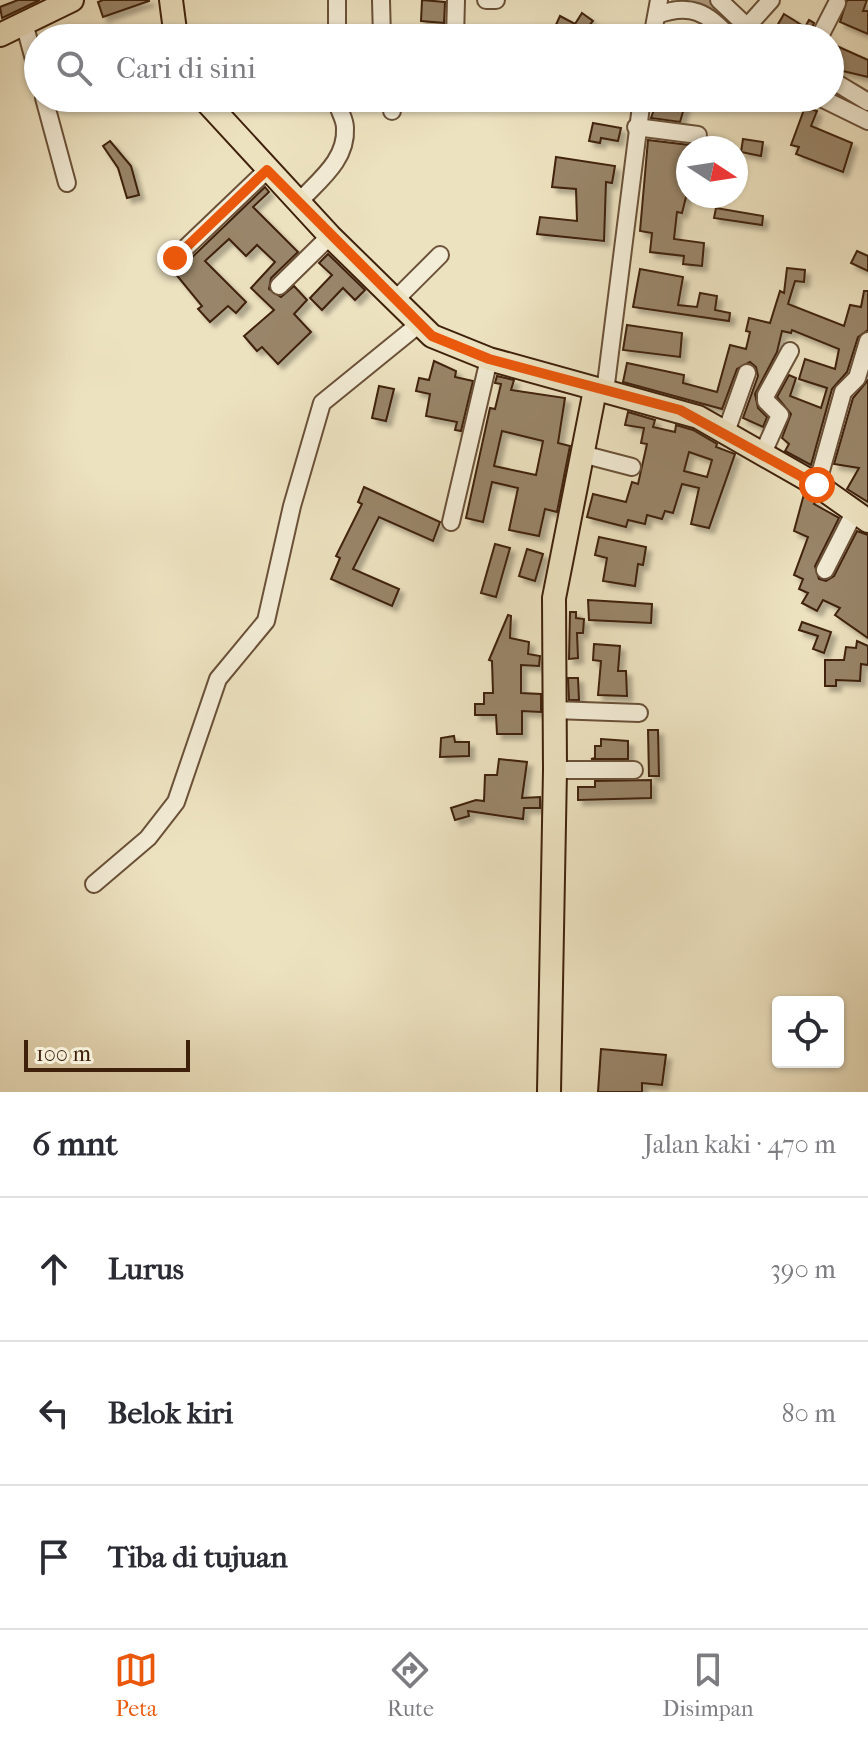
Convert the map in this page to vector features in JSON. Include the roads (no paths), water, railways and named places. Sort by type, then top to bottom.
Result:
[{"type":"main road","points":[[0,35],[72,0]]},
{"type":"main road","points":[[171,0],[174,24]]},
{"type":"main road","points":[[215,112],[394,301],[418,325],[444,342],[489,359],[600,391],[680,410],[763,453],[861,516]]},
{"type":"main road","points":[[549,1092],[556,578],[582,454],[600,391]]},
{"type":"street","points":[[337,0],[337,24]]},
{"type":"street","points":[[381,0],[382,24]]},
{"type":"street","points":[[455,24],[456,0]]},
{"type":"street","points":[[486,0],[496,0]]},
{"type":"street","points":[[719,0],[744,24]]},
{"type":"street","points":[[758,24],[771,0]]},
{"type":"street","points":[[826,24],[837,3]]},
{"type":"street","points":[[658,8],[698,11],[717,24]]},
{"type":"street","points":[[844,87],[868,102]]},
{"type":"street","points":[[844,109],[868,121]]},
{"type":"street","points":[[48,112],[67,183]]},
{"type":"street","points":[[299,202],[342,155],[345,125],[339,112]]},
{"type":"street","points":[[600,391],[639,112]]},
{"type":"street","points":[[636,127],[698,135]]},
{"type":"street","points":[[175,258],[267,170]]},
{"type":"street","points":[[279,286],[330,236]]},
{"type":"street","points":[[394,301],[440,255]]},
{"type":"street","points":[[94,884],[148,838],[176,802],[218,679],[266,621],[292,506],[322,403],[418,325]]},
{"type":"street","points":[[817,485],[843,392],[857,378],[868,341]]},
{"type":"street","points":[[763,453],[780,415],[766,401],[766,395],[790,351]]},
{"type":"street","points":[[451,522],[489,359]]},
{"type":"street","points":[[726,432],[747,373]]},
{"type":"street","points":[[582,454],[632,467]]},
{"type":"street","points":[[825,570],[861,516]]},
{"type":"street","points":[[554,710],[639,713]]},
{"type":"street","points":[[555,770],[634,770]]},
{"type":"waterway","points":[[681,0],[699,5],[727,24]]}]
